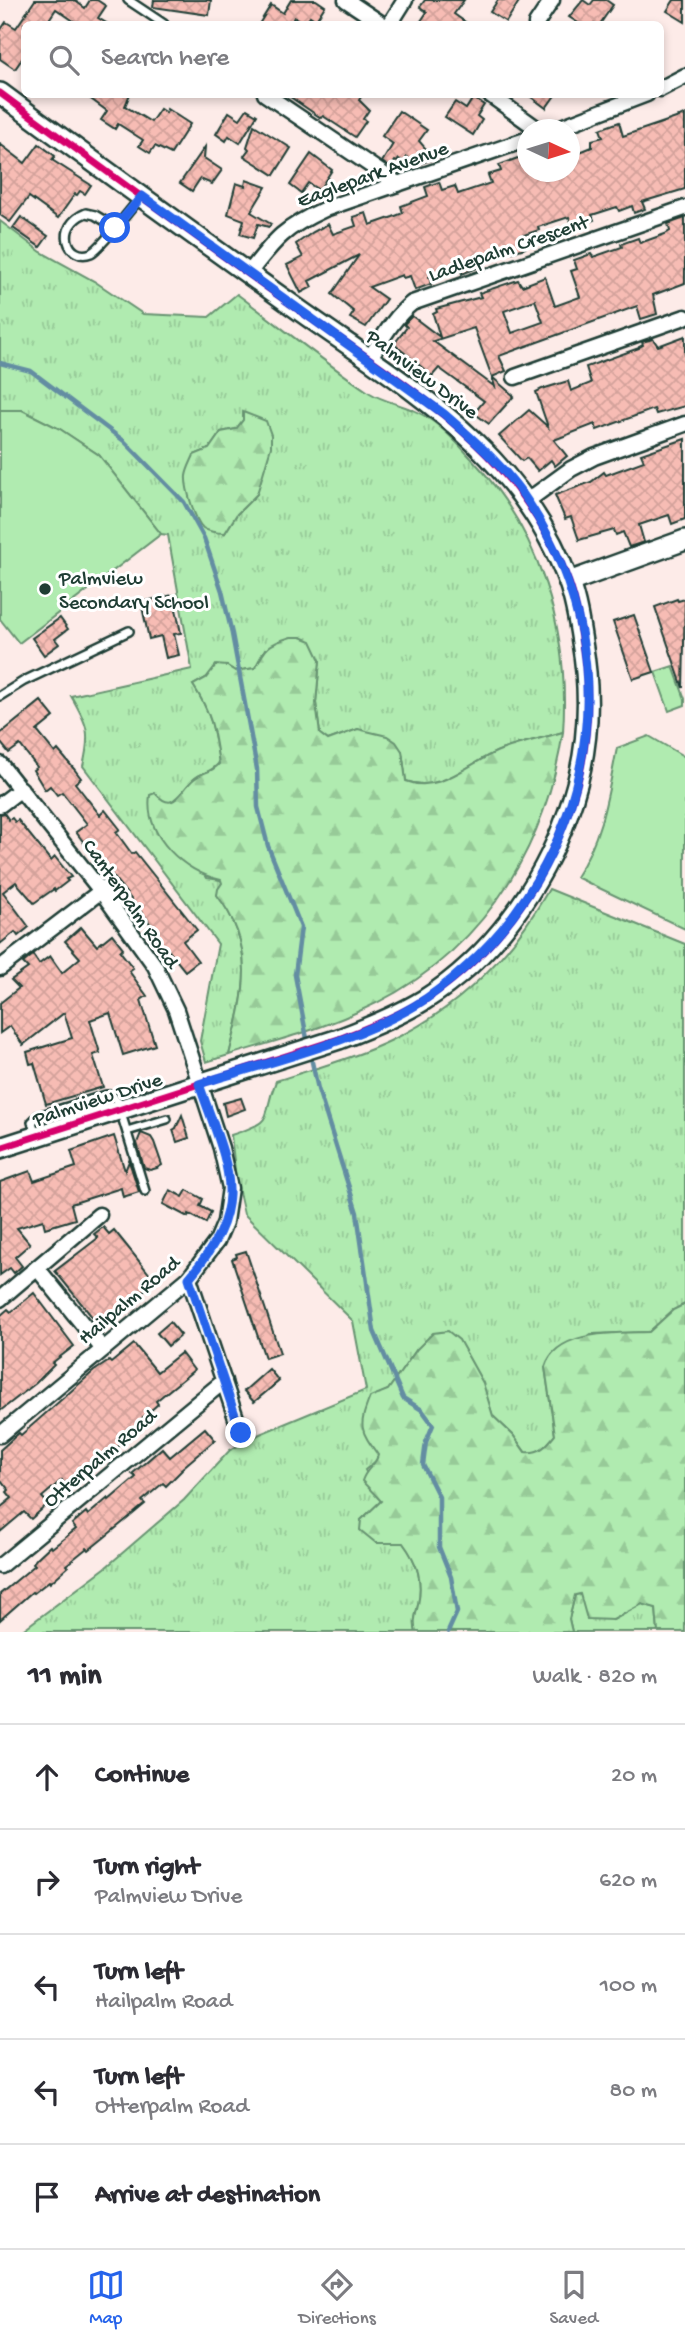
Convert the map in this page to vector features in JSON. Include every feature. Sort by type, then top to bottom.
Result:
[{"type":"street","points":[[346,0],[378,21]]},
{"type":"street","points":[[392,21],[405,0]]},
{"type":"street","points":[[538,21],[552,0]]},
{"type":"street","points":[[664,87],[685,76]]},
{"type":"street","name":"Palmview Drive","points":[[0,93],[369,359],[444,414],[475,441],[527,501],[569,583],[584,652],[587,691],[587,726],[582,762],[575,795],[560,836],[542,873],[518,910],[484,951],[449,981],[425,999],[375,1025],[339,1039],[0,1147]]},
{"type":"street","points":[[271,98],[398,184]]},
{"type":"street","points":[[494,98],[524,119]]},
{"type":"street","points":[[580,120],[637,98]]},
{"type":"street","name":"Eaglepark Avenue","points":[[249,273],[273,241],[302,220],[517,142]]},
{"type":"street","name":"Ladlepalm Crescent","points":[[369,359],[393,323],[412,303],[685,208]]},
{"type":"street","points":[[515,377],[685,317]]},
{"type":"street","points":[[527,501],[583,462],[685,424]]},
{"type":"street","points":[[569,583],[685,540]]},
{"type":"street","name":"Canterpalm Road","points":[[0,764],[146,952],[165,985],[199,1084]]},
{"type":"street","points":[[0,805],[21,789]]},
{"type":"street","points":[[0,968],[101,891]]},
{"type":"street","name":"Hailpalm Road","points":[[0,1434],[189,1278],[217,1241],[229,1203],[227,1169],[199,1084]]},
{"type":"street","points":[[0,1299],[99,1215]]},
{"type":"street","points":[[37,1268],[102,1348]]},
{"type":"street","points":[[189,1278],[241,1433]]},
{"type":"street","name":"Otterpalm Road","points":[[0,1566],[224,1381]]},
{"type":"lane","points":[[128,0],[160,21]]},
{"type":"lane","points":[[115,228],[95,215],[86,213],[67,229],[65,238],[77,251],[86,254],[92,252],[115,228],[142,196]]},
{"type":"lane","points":[[0,696],[24,681],[129,631]]},
{"type":"lane","points":[[122,1108],[145,1191]]},
{"type":"lane","points":[[127,1131],[167,1119]]},
{"type":"green space","points":[[0,221],[41,252],[94,281],[143,314],[209,317],[237,294],[370,393],[430,419],[454,440],[495,487],[516,518],[546,585],[561,657],[563,732],[501,750],[443,780],[419,784],[406,781],[402,751],[358,729],[328,740],[320,734],[316,703],[320,660],[265,649],[255,668],[235,671],[227,666],[193,685],[211,722],[219,763],[194,779],[169,803],[162,801],[207,878],[221,880],[217,895],[238,934],[243,953],[243,992],[229,1055],[206,1062],[200,1041],[218,944],[83,766],[87,745],[86,730],[71,696],[192,669],[168,535],[161,534],[99,455],[60,429],[22,410],[0,410]],"holes":[[[243,420],[257,494],[237,514],[225,533],[194,455],[209,449],[221,432],[236,429]]]},
{"type":"green space","name":"Palmview Secondary School","points":[[0,410],[22,410],[60,429],[99,455],[161,534],[19,643],[0,619]]},
{"type":"green space","points":[[243,412],[266,421],[271,435],[271,447],[257,494],[237,514],[225,533],[211,531],[203,528],[194,511],[187,488],[187,473],[194,455],[209,449],[221,432],[236,429],[243,420]]},
{"type":"green space","points":[[291,637],[311,641],[320,660],[316,703],[320,734],[328,740],[358,729],[387,736],[396,742],[402,751],[406,781],[431,784],[455,775],[501,750],[563,732],[554,778],[539,821],[520,862],[497,900],[469,935],[435,965],[398,991],[355,1013],[309,1031],[229,1055],[243,992],[243,953],[238,934],[217,895],[221,880],[193,869],[169,850],[160,838],[153,824],[150,795],[155,793],[168,802],[172,801],[194,779],[219,764],[211,723],[193,685],[206,678],[216,665],[227,666],[235,671],[255,668],[268,647]]},
{"type":"green space","points":[[673,666],[685,705],[669,711],[655,672]]},
{"type":"green space","points":[[649,736],[685,757],[685,929],[576,877],[598,831],[617,748]]},
{"type":"green space","points":[[549,889],[685,944],[685,1304],[673,1310],[649,1332],[591,1334],[545,1367],[555,1435],[535,1452],[526,1453],[513,1435],[493,1416],[482,1383],[417,1349],[388,1390],[370,1398],[378,1455],[377,1460],[365,1470],[381,1501],[361,1520],[376,1543],[403,1543],[412,1558],[418,1572],[420,1588],[416,1632],[20,1632],[105,1568],[184,1500],[230,1450],[260,1434],[366,1390],[353,1321],[244,1214],[236,1179],[231,1135],[262,1122],[276,1081],[392,1040],[417,1027],[462,995],[501,957]]},
{"type":"green space","points":[[685,1304],[685,1632],[658,1632],[656,1608],[642,1604],[613,1620],[587,1619],[580,1594],[575,1595],[569,1619],[572,1632],[416,1632],[420,1588],[418,1572],[412,1558],[403,1543],[376,1543],[360,1530],[361,1520],[381,1501],[362,1481],[378,1455],[367,1440],[363,1428],[370,1397],[388,1390],[417,1349],[433,1333],[448,1331],[459,1340],[483,1383],[493,1416],[513,1435],[525,1452],[535,1452],[555,1435],[545,1367],[551,1355],[575,1339],[605,1333],[649,1332],[673,1310]]},
{"type":"green space","points":[[580,1594],[613,1620],[642,1604],[656,1608],[658,1632],[572,1632],[569,1619],[575,1595]]},
{"type":"building","points":[[35,0],[74,0],[85,8],[90,0],[97,0],[106,6],[98,18],[103,21],[74,21],[56,9],[48,21],[21,21],[21,60],[15,69],[0,59],[0,31],[6,22],[16,28]]},
{"type":"building","points":[[154,0],[211,0],[209,15],[153,7]]},
{"type":"building","points":[[291,0],[316,0],[325,6],[316,20],[310,16],[307,21],[294,17],[296,21],[261,21],[271,5],[283,13]]},
{"type":"building","points":[[425,0],[464,0],[454,14],[464,21],[421,21],[427,12],[420,7]]},
{"type":"building","points":[[498,0],[520,0],[507,21],[490,12]]},
{"type":"building","points":[[583,0],[590,5],[594,0],[606,0],[613,5],[602,21],[575,21],[569,17]]},
{"type":"building","points":[[674,0],[685,0],[685,22],[667,11]]},
{"type":"building","points":[[89,98],[128,98],[125,106],[151,122],[160,109],[166,113],[167,109],[190,124],[171,154],[155,146],[150,153],[139,146],[143,140],[118,124],[115,129],[101,120],[107,111]]},
{"type":"building","points":[[292,98],[360,98],[359,100],[369,110],[363,119],[366,121],[355,137],[323,116],[321,118]]},
{"type":"building","points":[[473,98],[484,105],[477,116],[482,120],[473,135],[445,117],[455,102],[466,109]]},
{"type":"building","points":[[532,98],[553,98],[546,108]]},
{"type":"building","points":[[247,109],[257,115],[240,143],[229,136],[226,141],[216,134],[229,112],[240,119]]},
{"type":"building","points":[[399,111],[427,130],[419,141],[434,158],[417,165],[407,157],[404,162],[399,159],[395,161],[391,168],[382,162],[393,144],[382,136]]},
{"type":"building","points":[[685,115],[685,189],[642,202],[645,209],[634,213],[632,206],[619,211],[617,207],[592,215],[594,220],[573,227],[569,217],[538,227],[539,230],[521,236],[525,248],[512,252],[511,249],[475,263],[477,268],[462,274],[460,266],[429,277],[431,284],[415,290],[410,276],[403,278],[402,275],[369,287],[386,299],[366,327],[350,318],[354,312],[332,294],[359,255],[309,281],[312,287],[301,293],[287,265],[303,257],[296,244],[328,224],[333,234],[356,226],[353,217],[366,213],[370,225],[403,213],[401,206],[428,196],[425,187],[439,182],[442,190],[455,186],[458,194],[491,183],[488,175],[501,171],[499,165],[517,158],[517,182],[580,182],[580,152],[592,147],[592,140],[603,137],[600,129],[619,122],[623,136]]},
{"type":"building","points":[[254,125],[291,148],[274,175],[244,156],[249,149],[247,147]]},
{"type":"building","points":[[0,144],[25,163],[39,144],[55,156],[52,160],[91,185],[85,194],[80,191],[75,194],[58,218],[29,197],[10,222],[0,215]]},
{"type":"building","points":[[205,147],[204,158],[222,170],[212,184],[200,179],[192,191],[180,183]]},
{"type":"building","points":[[311,154],[332,170],[319,190],[308,183],[301,193],[290,185]]},
{"type":"building","points":[[246,180],[266,187],[251,212],[271,224],[269,227],[258,224],[253,238],[240,234],[244,220],[228,214],[236,183],[245,186]]},
{"type":"building","points":[[21,217],[48,236],[40,247],[13,228]]},
{"type":"building","points":[[685,218],[685,283],[653,295],[657,314],[641,319],[637,306],[499,356],[506,371],[492,377],[514,396],[489,424],[474,413],[484,401],[439,368],[432,376],[394,344],[407,327],[404,324],[412,316],[440,337],[433,314],[437,312],[436,309],[481,297],[479,293],[518,280],[522,286],[545,277],[555,306],[580,297],[571,271],[577,269],[574,260],[591,254],[593,257],[638,238],[640,243],[665,234],[670,231],[668,224]],"holes":[[[535,300],[543,322],[512,333],[504,311]],[[474,328],[495,387],[433,341]]]},
{"type":"building","points":[[685,336],[685,406],[656,414],[654,409],[597,430],[595,424],[554,440],[567,456],[555,466],[551,460],[538,471],[527,458],[522,461],[499,436],[529,410],[548,427],[536,392],[568,381],[571,391],[591,383],[586,367],[639,348],[643,345],[642,342],[653,339],[658,346]]},
{"type":"building","points":[[685,439],[685,519],[672,524],[669,515],[639,525],[644,542],[629,547],[623,532],[616,535],[614,530],[579,540],[571,517],[565,519],[555,495],[591,482],[604,472],[606,475],[644,461],[641,454]]},
{"type":"building","points":[[173,595],[181,633],[174,634],[179,655],[166,658],[161,636],[149,639],[141,602]]},
{"type":"building","points":[[685,599],[683,688],[655,607]]},
{"type":"building","points":[[634,615],[654,672],[633,679],[613,622]]},
{"type":"building","points":[[60,618],[68,629],[55,639],[59,644],[44,655],[32,638]]},
{"type":"building","points":[[41,701],[54,717],[37,731],[55,753],[58,750],[74,769],[81,778],[75,783],[100,815],[105,810],[120,829],[116,832],[132,854],[135,852],[197,930],[183,941],[198,961],[185,971],[169,951],[165,954],[151,935],[156,931],[76,832],[87,824],[62,792],[57,795],[50,786],[45,790],[33,770],[37,767],[20,745],[9,753],[0,742],[0,734]]},
{"type":"building","points":[[4,813],[9,820],[18,820],[51,861],[55,857],[71,877],[55,891],[54,889],[34,903],[16,882],[3,892],[29,927],[18,936],[15,932],[0,944],[0,814]]},
{"type":"building","points":[[81,927],[97,946],[112,934],[123,948],[120,951],[133,968],[129,971],[147,996],[141,1000],[155,1045],[123,1055],[110,1013],[90,1020],[100,1053],[93,1055],[103,1087],[46,1104],[34,1063],[30,1064],[27,1052],[72,1038],[64,1013],[23,1045],[10,1026],[0,1033],[0,1003],[19,988],[11,980],[28,968],[23,963],[33,955],[39,964],[50,956],[62,973],[80,958],[65,941]]},
{"type":"building","points":[[241,1098],[245,1109],[226,1116],[223,1103]]},
{"type":"building","points":[[182,1115],[189,1138],[177,1142],[173,1130]]},
{"type":"building","points":[[141,1133],[151,1137],[154,1142],[162,1165],[157,1168],[144,1168],[137,1143]]},
{"type":"building","points":[[114,1136],[125,1171],[129,1161],[139,1192],[123,1197],[121,1188],[71,1204],[75,1219],[45,1228],[43,1220],[17,1228],[30,1244],[15,1257],[22,1266],[14,1273],[10,1268],[0,1275],[0,1182],[30,1171],[34,1181],[76,1167],[71,1151]]},
{"type":"building","points":[[170,1190],[183,1197],[187,1190],[203,1199],[200,1206],[211,1212],[206,1223],[163,1204]]},
{"type":"building","points":[[103,1227],[109,1234],[114,1230],[155,1281],[103,1326],[97,1323],[55,1271],[98,1238],[94,1234]]},
{"type":"building","points":[[246,1251],[280,1353],[265,1358],[232,1259],[237,1257],[236,1254]]},
{"type":"building","points":[[34,1293],[74,1346],[52,1363],[54,1365],[36,1383],[0,1411],[0,1316],[8,1309],[11,1312]]},
{"type":"building","points":[[170,1322],[181,1335],[168,1346],[157,1333]]},
{"type":"building","points":[[134,1344],[157,1372],[181,1353],[194,1370],[156,1401],[158,1404],[141,1419],[145,1424],[95,1466],[89,1463],[65,1484],[62,1480],[42,1497],[48,1504],[31,1519],[24,1512],[0,1532],[0,1508],[12,1498],[0,1479],[0,1450],[94,1371],[109,1361],[111,1363]]},
{"type":"building","points":[[269,1369],[279,1381],[254,1402],[244,1391]]},
{"type":"building","points":[[205,1428],[215,1440],[181,1469],[166,1486],[163,1483],[142,1501],[145,1504],[89,1550],[87,1548],[66,1565],[68,1567],[50,1583],[49,1581],[32,1592],[0,1620],[0,1594],[35,1565],[33,1563],[50,1546],[52,1548],[76,1529],[72,1524],[86,1512],[88,1515],[108,1498],[109,1500],[136,1477],[132,1474],[162,1448],[170,1457]]},
{"type":"waterway","points":[[0,363],[31,371],[124,441],[184,502],[204,538],[222,591],[232,634],[257,769],[258,807],[268,846],[301,927],[295,975],[308,1044]]},
{"type":"waterway","points":[[310,1053],[318,1089],[357,1213],[374,1331],[403,1398],[422,1410],[433,1425],[426,1442],[423,1465],[439,1497],[439,1547],[451,1577],[457,1612],[448,1632]]},
{"type":"cycle path","points":[[0,93],[415,392],[489,457],[521,494],[548,536],[569,583],[582,642],[587,685],[586,728],[580,771],[557,841],[529,894],[511,918],[492,942],[448,983],[404,1011],[339,1039],[0,1148]]},
{"type":"place","name":"Palmview Secondary School","points":[[45,589]]},
{"type":"route","points":[[115,228],[142,196],[444,414],[475,441],[498,464],[527,501],[540,523],[569,583],[584,652],[587,726],[575,795],[560,836],[542,873],[518,910],[484,951],[425,999],[375,1025],[296,1054],[199,1084],[221,1148],[230,1188],[225,1222],[217,1241],[189,1278],[241,1433]]}]
